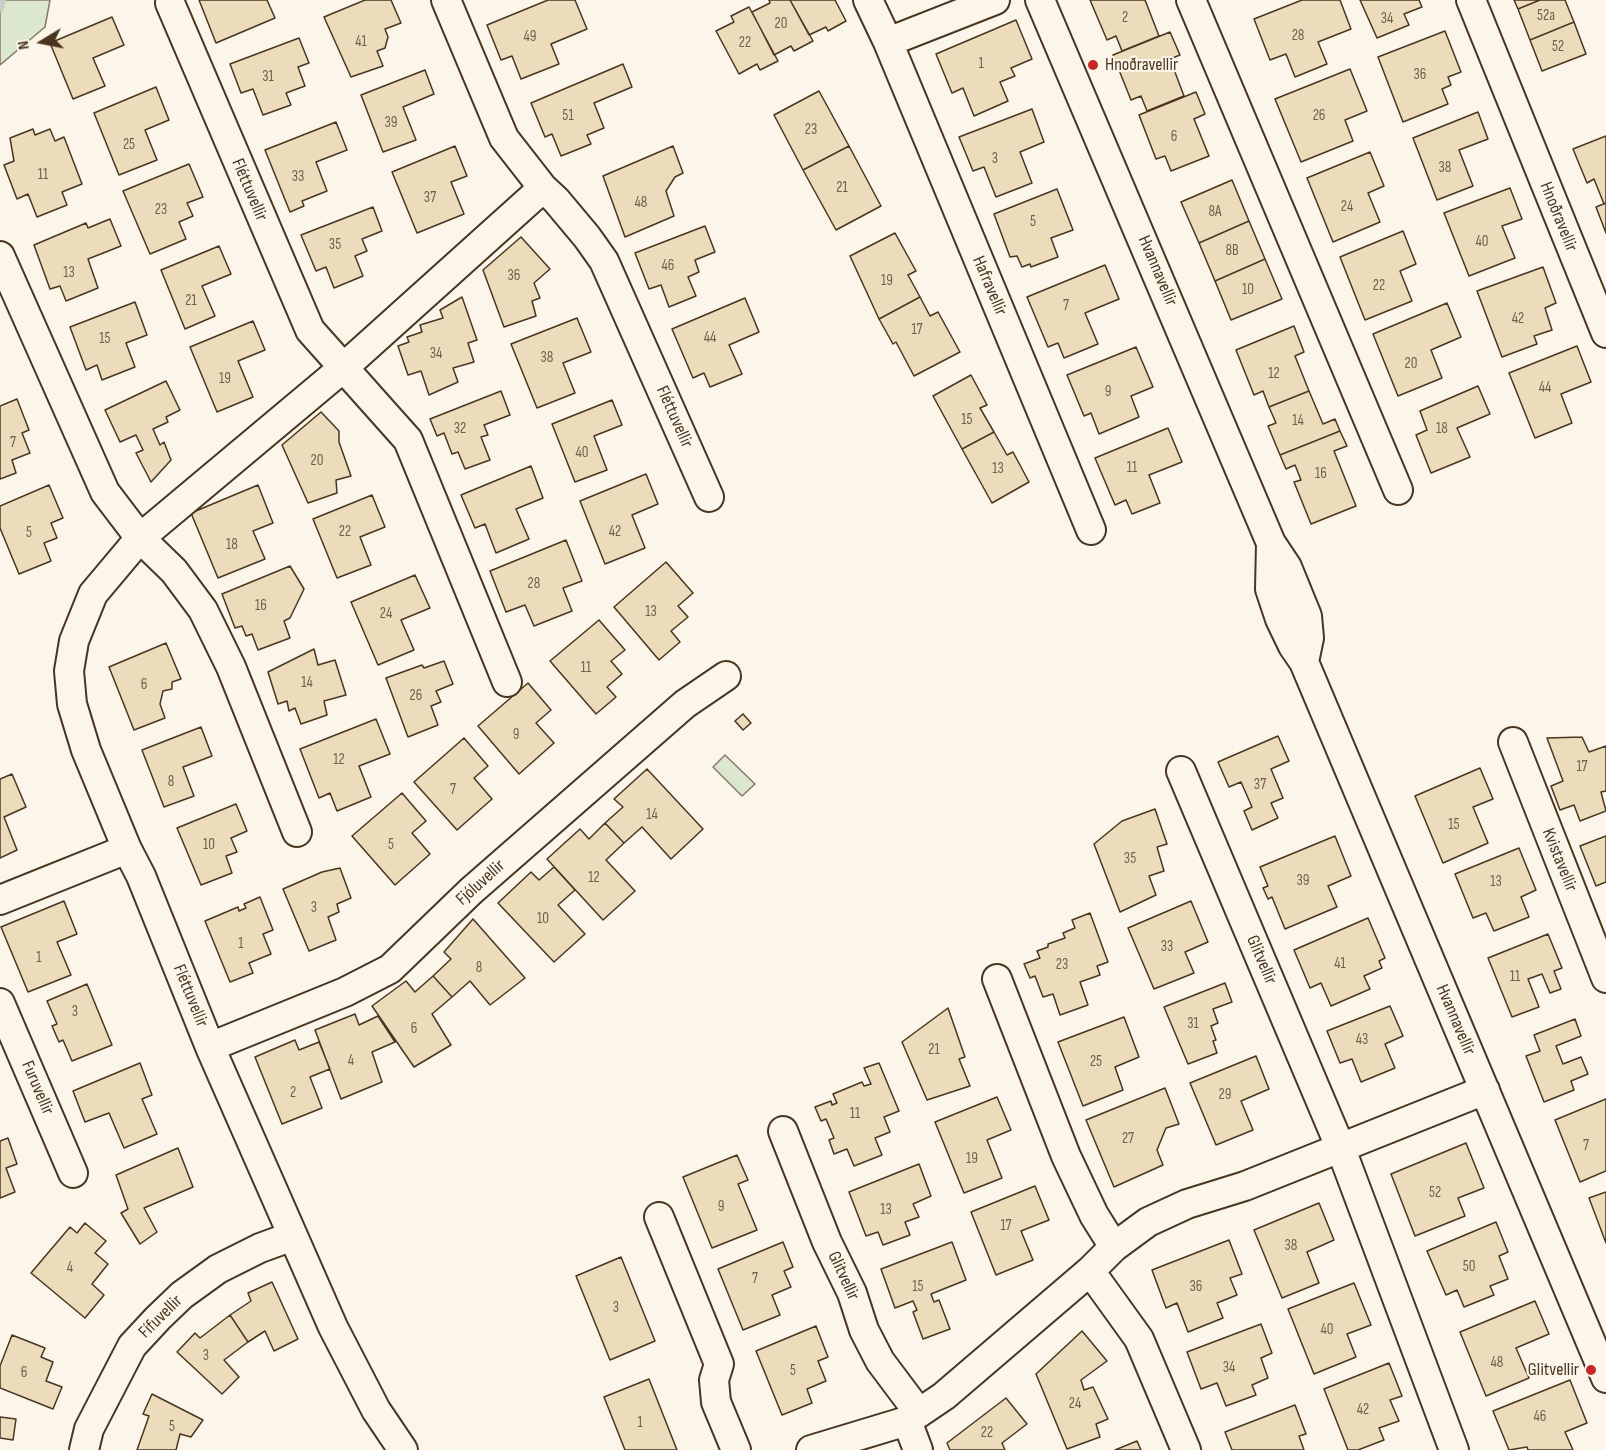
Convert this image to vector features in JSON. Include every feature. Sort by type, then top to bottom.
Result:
[{"type":"street","name":"Fléttuvellir","points":[[446,0],[504,138],[604,261],[709,497]]},
{"type":"street","name":"Hafravellir","points":[[868,0],[888,42],[1091,530]]},
{"type":"street","points":[[888,42],[995,0]]},
{"type":"street","name":"Hvannavellir","points":[[1040,0],[1271,543],[1287,567],[1307,616],[1310,638],[1304,662],[1606,1378]]},
{"type":"street","points":[[1191,0],[1398,490]]},
{"type":"street","name":"Hnoðravellir","points":[[1471,0],[1606,333]]},
{"type":"street","name":"Fléttuvellir","points":[[170,3],[310,330],[408,440],[507,682]]},
{"type":"street","name":"Fléttuvellir","points":[[403,1450],[376,1410],[333,1327],[210,1047],[141,876],[127,849],[86,750],[72,704],[69,671],[74,640],[93,594],[140,538],[343,368],[543,188]]},
{"type":"street","points":[[0,256],[105,492],[140,538],[174,571],[203,610],[239,686],[297,832]]},
{"type":"street","name":"Fjóluvellir","points":[[210,1047],[345,992],[390,969],[471,891],[685,704],[726,676]]},
{"type":"street","name":"Kvistavellir","points":[[1513,742],[1606,978]]},
{"type":"street","name":"Glitvellir","points":[[1181,771],[1341,1149],[1454,1450]]},
{"type":"street","points":[[0,900],[127,849]]},
{"type":"street","points":[[997,980],[1066,1156],[1094,1215],[1114,1247]]},
{"type":"street","name":"Furuvellir","points":[[0,1003],[73,1173]]},
{"type":"street","points":[[811,1450],[913,1417],[977,1370],[1090,1271],[1114,1247],[1148,1222],[1186,1204],[1245,1186],[1485,1090]]},
{"type":"street","name":"Glitvellir","points":[[783,1131],[827,1242],[852,1293],[864,1330],[913,1417],[918,1450]]},
{"type":"street","points":[[659,1217],[719,1364],[714,1380],[716,1402],[736,1450]]},
{"type":"street","name":"Fífuvellir","points":[[84,1450],[88,1429],[132,1346],[158,1318],[182,1294],[218,1269],[260,1248],[293,1236]]},
{"type":"street","points":[[1090,1271],[1139,1339],[1186,1450]]},
{"type":"green space","points":[[0,0],[50,0],[45,27],[0,65]]},
{"type":"green space","points":[[725,755],[755,784],[742,796],[713,767]]},
{"type":"building","points":[[199,0],[267,0],[275,18],[216,43]]},
{"type":"building","points":[[365,0],[391,0],[401,23],[385,29],[388,37],[385,48],[377,51],[383,66],[351,77],[324,17]]},
{"type":"building","points":[[548,0],[575,0],[587,29],[551,44],[559,64],[521,79],[512,56],[501,60],[487,25]]},
{"type":"building","points":[[769,0],[790,0],[813,41],[794,51],[791,46],[774,55],[752,12],[770,3]]},
{"type":"building","points":[[790,0],[835,0],[846,21],[828,31],[826,27],[809,35]]},
{"type":"building","points":[[1090,0],[1145,0],[1159,36],[1122,51],[1116,36],[1107,40]]},
{"type":"building","points":[[1302,0],[1340,0],[1351,29],[1318,42],[1327,64],[1295,77],[1286,54],[1270,60],[1254,19]]},
{"type":"building","points":[[1360,0],[1419,0],[1422,7],[1404,14],[1409,25],[1377,38]]},
{"type":"building","points":[[1514,0],[1540,0],[1518,9]]},
{"type":"building","points":[[1540,0],[1565,0],[1574,22],[1530,40],[1518,9]]},
{"type":"building","points":[[749,7],[778,61],[760,70],[757,64],[739,74],[716,31],[734,22],[731,16]]},
{"type":"building","points":[[112,17],[124,45],[93,58],[105,86],[73,99],[50,43]]},
{"type":"building","points":[[1016,20],[1032,59],[1011,68],[1015,76],[1000,82],[1008,101],[974,116],[963,88],[952,93],[936,54]]},
{"type":"building","points":[[1574,22],[1586,54],[1542,71],[1530,40]]},
{"type":"building","points":[[1445,31],[1461,72],[1448,77],[1451,85],[1442,89],[1448,104],[1403,122],[1378,57]]},
{"type":"building","points":[[1170,32],[1180,55],[1170,59],[1184,96],[1147,111],[1141,96],[1131,100],[1113,55]]},
{"type":"building","points":[[299,38],[309,63],[298,67],[305,86],[286,93],[291,105],[263,115],[253,89],[241,93],[230,64]]},
{"type":"building","points":[[623,64],[632,87],[594,103],[604,128],[587,135],[591,144],[561,156],[552,134],[545,137],[531,103]]},
{"type":"building","points":[[1350,69],[1367,111],[1345,120],[1353,141],[1301,162],[1275,99]]},
{"type":"building","points":[[425,70],[434,94],[403,107],[416,140],[383,152],[361,95]]},
{"type":"building","points":[[156,87],[169,120],[145,130],[157,160],[119,175],[94,113]]},
{"type":"building","points":[[819,91],[849,146],[803,170],[774,115]]},
{"type":"building","points":[[1196,92],[1205,114],[1194,119],[1209,156],[1171,171],[1165,156],[1156,159],[1139,115]]},
{"type":"building","points":[[1032,109],[1044,142],[1020,152],[1032,183],[996,197],[984,167],[973,171],[959,137]]},
{"type":"building","points":[[1478,112],[1488,139],[1459,150],[1473,186],[1437,200],[1413,138]]},
{"type":"building","points":[[336,122],[347,150],[316,162],[327,191],[302,201],[304,206],[290,212],[265,150]]},
{"type":"building","points":[[33,129],[35,135],[50,129],[55,141],[64,137],[82,184],[62,192],[67,205],[37,217],[28,194],[17,199],[4,165],[14,161],[10,138]]},
{"type":"building","points":[[1606,136],[1606,203],[1604,204],[1594,179],[1587,183],[1573,149]]},
{"type":"building","points":[[455,146],[467,176],[451,182],[464,214],[417,233],[392,172]]},
{"type":"building","points":[[673,146],[683,173],[675,177],[666,191],[674,216],[625,237],[603,176]]},
{"type":"building","points":[[849,146],[881,206],[836,230],[803,170]]},
{"type":"building","points":[[1370,152],[1384,186],[1368,193],[1380,222],[1333,242],[1307,178]]},
{"type":"building","points":[[189,164],[203,197],[187,203],[193,216],[179,222],[186,239],[150,254],[123,191]]},
{"type":"building","points":[[1232,180],[1249,221],[1199,243],[1181,202]]},
{"type":"building","points":[[1510,188],[1522,219],[1502,226],[1515,258],[1469,276],[1444,213]]},
{"type":"building","points":[[1057,189],[1073,230],[1051,238],[1058,257],[1031,267],[1030,264],[1022,267],[1017,256],[1010,257],[994,214]]},
{"type":"building","points":[[1606,203],[1606,233],[1596,207]]},
{"type":"building","points":[[373,207],[382,231],[362,239],[367,251],[355,256],[363,276],[334,288],[326,267],[316,271],[301,235]]},
{"type":"building","points":[[110,219],[121,246],[88,259],[98,288],[66,301],[60,286],[50,289],[34,245],[86,223],[88,228]]},
{"type":"building","points":[[1249,221],[1265,259],[1215,281],[1199,243]]},
{"type":"building","points":[[705,226],[715,252],[695,260],[699,272],[688,277],[696,296],[669,307],[661,285],[649,289],[635,253]]},
{"type":"building","points":[[1403,231],[1416,264],[1400,271],[1412,301],[1365,320],[1340,257]]},
{"type":"building","points":[[895,233],[916,271],[908,275],[920,297],[879,319],[850,256]]},
{"type":"building","points":[[521,237],[550,269],[534,283],[540,298],[532,301],[536,316],[504,327],[483,270]]},
{"type":"building","points":[[219,246],[231,274],[202,286],[215,316],[185,329],[161,270]]},
{"type":"building","points":[[1265,259],[1282,299],[1231,320],[1215,281]]},
{"type":"building","points":[[1105,265],[1119,299],[1085,313],[1098,344],[1064,358],[1058,343],[1048,347],[1027,297]]},
{"type":"building","points":[[1543,267],[1556,303],[1545,308],[1552,330],[1534,336],[1537,344],[1502,357],[1477,291]]},
{"type":"building","points":[[462,297],[477,340],[468,343],[474,362],[453,368],[458,382],[429,395],[421,371],[408,375],[398,346],[409,342],[407,337],[422,332],[420,325],[443,318],[440,310]]},
{"type":"building","points":[[920,297],[930,316],[938,312],[960,352],[914,376],[896,342],[893,344],[879,319]]},
{"type":"building","points":[[745,298],[759,332],[729,345],[742,374],[710,387],[704,373],[693,378],[672,329]]},
{"type":"building","points":[[135,302],[147,335],[126,343],[135,367],[102,380],[97,365],[86,370],[70,327]]},
{"type":"building","points":[[1447,303],[1461,337],[1431,350],[1442,378],[1398,396],[1373,334]]},
{"type":"building","points":[[577,318],[591,352],[563,363],[575,393],[537,408],[511,344]]},
{"type":"building","points":[[253,321],[265,350],[238,361],[253,397],[217,412],[190,347]]},
{"type":"building","points":[[1294,326],[1304,352],[1295,356],[1309,391],[1269,407],[1263,391],[1254,395],[1236,350]]},
{"type":"building","points":[[1577,346],[1591,382],[1561,394],[1572,423],[1535,438],[1509,373]]},
{"type":"building","points":[[1136,347],[1153,387],[1131,396],[1139,417],[1099,434],[1091,413],[1084,416],[1067,375]]},
{"type":"building","points":[[971,375],[987,405],[980,408],[994,432],[962,449],[933,396]]},
{"type":"building","points":[[166,381],[180,410],[166,417],[168,422],[153,429],[160,445],[164,442],[171,460],[151,482],[136,453],[143,450],[136,435],[120,442],[105,410]]},
{"type":"building","points":[[1478,386],[1490,414],[1457,428],[1470,457],[1431,473],[1416,435],[1427,430],[1420,411]]},
{"type":"building","points":[[501,391],[510,415],[484,425],[488,435],[481,437],[490,460],[465,469],[458,452],[452,454],[444,433],[437,436],[430,419]]},
{"type":"building","points":[[1309,391],[1323,424],[1335,419],[1340,431],[1280,455],[1268,426],[1276,423],[1269,407]]},
{"type":"building","points":[[17,399],[29,430],[22,433],[30,453],[12,460],[16,473],[0,479],[0,406]]},
{"type":"building","points":[[612,400],[622,425],[594,436],[607,470],[575,482],[552,424]]},
{"type":"building","points":[[321,412],[339,431],[339,442],[351,476],[336,480],[337,493],[308,503],[282,445]]},
{"type":"building","points":[[1168,428],[1182,462],[1149,475],[1160,503],[1132,514],[1126,500],[1115,505],[1095,458]]},
{"type":"building","points":[[1340,431],[1347,446],[1334,451],[1356,506],[1311,524],[1294,482],[1301,480],[1295,465],[1286,469],[1280,455]]},
{"type":"building","points":[[994,432],[1007,455],[1013,452],[1029,482],[992,503],[962,449]]},
{"type":"building","points":[[531,466],[543,498],[516,509],[529,539],[496,553],[485,524],[475,528],[461,495]]},
{"type":"building","points":[[646,474],[658,504],[632,515],[645,548],[605,564],[580,501]]},
{"type":"building","points":[[49,485],[63,518],[51,523],[57,538],[44,543],[51,561],[19,574],[0,528],[0,506]]},
{"type":"building","points":[[258,485],[273,523],[253,531],[265,559],[218,578],[191,513]]},
{"type":"building","points":[[372,495],[385,527],[360,537],[371,565],[337,578],[313,519]]},
{"type":"building","points":[[566,540],[582,581],[563,588],[572,611],[534,626],[525,605],[506,612],[490,571]]},
{"type":"building","points":[[666,562],[693,593],[678,606],[688,617],[671,631],[680,642],[659,660],[614,607]]},
{"type":"building","points":[[290,566],[304,589],[290,618],[284,621],[290,638],[258,650],[252,634],[246,636],[242,626],[235,628],[222,594]]},
{"type":"building","points":[[415,575],[430,608],[401,620],[414,650],[378,665],[351,602]]},
{"type":"building","points":[[599,620],[625,650],[611,661],[622,674],[607,687],[616,697],[596,714],[550,661]]},
{"type":"building","points":[[166,643],[181,679],[172,682],[172,689],[163,691],[160,704],[165,718],[134,730],[109,667]]},
{"type":"building","points":[[314,649],[318,665],[335,660],[346,695],[324,701],[327,715],[301,724],[295,708],[289,711],[287,701],[278,704],[268,672]]},
{"type":"building","points":[[444,661],[453,684],[436,691],[441,702],[431,706],[438,725],[408,737],[386,678],[422,665],[424,668]]},
{"type":"building","points":[[528,683],[551,710],[536,723],[554,743],[519,774],[478,726]]},
{"type":"building","points":[[743,714],[751,723],[743,730],[735,721]]},
{"type":"building","points":[[376,719],[390,754],[359,766],[371,797],[337,811],[330,793],[319,798],[300,749]]},
{"type":"building","points":[[201,727],[212,756],[183,767],[194,796],[164,807],[142,750]]},
{"type":"building","points":[[1278,736],[1289,761],[1271,769],[1283,798],[1271,803],[1278,818],[1252,830],[1244,811],[1252,807],[1241,782],[1229,787],[1218,762]]},
{"type":"building","points":[[1582,737],[1589,752],[1606,746],[1606,791],[1601,792],[1606,811],[1580,821],[1574,805],[1560,810],[1551,786],[1563,781],[1547,738]]},
{"type":"building","points":[[464,738],[488,766],[474,778],[492,799],[457,830],[414,782]]},
{"type":"building","points":[[1480,768],[1493,799],[1473,807],[1488,843],[1443,863],[1415,796]]},
{"type":"building","points":[[647,769],[703,829],[671,859],[642,827],[624,843],[605,823],[623,807],[614,799]]},
{"type":"building","points":[[12,774],[26,807],[4,817],[17,850],[0,858],[0,779]]},
{"type":"building","points":[[402,793],[426,821],[412,833],[430,854],[395,885],[352,836]]},
{"type":"building","points":[[236,804],[247,831],[231,838],[237,852],[226,856],[232,873],[201,885],[177,828]]},
{"type":"building","points":[[1155,809],[1167,844],[1157,847],[1164,871],[1149,876],[1156,895],[1120,912],[1094,844],[1122,821]]},
{"type":"building","points":[[605,823],[624,843],[606,860],[635,891],[603,920],[547,859],[580,829],[589,839]]},
{"type":"building","points":[[1335,836],[1351,876],[1328,886],[1337,907],[1285,929],[1272,897],[1268,899],[1263,888],[1268,886],[1260,867]]},
{"type":"building","points":[[1606,836],[1606,882],[1596,886],[1580,846]]},
{"type":"building","points":[[1519,848],[1536,890],[1521,897],[1529,917],[1494,931],[1486,913],[1473,918],[1455,874]]},
{"type":"building","points":[[554,867],[575,890],[558,905],[585,934],[554,962],[498,903],[531,872],[539,880]]},
{"type":"building","points":[[340,868],[351,898],[337,904],[339,912],[328,917],[336,940],[309,951],[283,889],[322,872]]},
{"type":"building","points":[[260,897],[273,930],[263,934],[271,954],[249,963],[253,973],[230,982],[205,921],[238,907],[239,911],[246,908],[244,904]]},
{"type":"building","points":[[64,901],[77,934],[57,942],[71,975],[28,992],[1,927]]},
{"type":"building","points":[[1191,901],[1208,942],[1185,952],[1194,973],[1154,989],[1128,928]]},
{"type":"building","points":[[1090,913],[1108,962],[1097,966],[1100,975],[1080,982],[1088,1005],[1060,1015],[1053,994],[1043,997],[1035,976],[1030,978],[1024,964],[1040,958],[1037,951],[1048,947],[1048,944],[1065,938],[1063,933],[1075,928],[1072,920]]},
{"type":"building","points":[[1368,918],[1385,958],[1379,961],[1382,968],[1364,976],[1370,989],[1331,1006],[1321,983],[1310,988],[1294,950]]},
{"type":"building","points":[[473,919],[525,978],[490,1005],[470,981],[452,997],[433,976],[451,959],[444,952]]},
{"type":"building","points":[[1548,934],[1562,968],[1554,971],[1561,989],[1550,993],[1542,974],[1528,979],[1539,1007],[1512,1017],[1488,958]]},
{"type":"building","points":[[433,976],[452,997],[432,1014],[451,1045],[414,1067],[372,1006],[406,981],[415,992]]},
{"type":"building","points":[[1225,983],[1232,1002],[1213,1009],[1218,1023],[1211,1026],[1216,1040],[1213,1041],[1217,1053],[1188,1064],[1164,1007]]},
{"type":"building","points":[[87,984],[112,1045],[72,1061],[63,1040],[59,1042],[52,1026],[57,1024],[47,1001]]},
{"type":"building","points":[[1390,1006],[1403,1036],[1385,1044],[1395,1068],[1361,1082],[1352,1059],[1340,1063],[1327,1031]]},
{"type":"building","points":[[948,1008],[965,1057],[959,1059],[970,1086],[927,1100],[902,1042]]},
{"type":"building","points":[[355,1014],[359,1025],[378,1016],[395,1042],[372,1052],[382,1082],[341,1099],[315,1030]]},
{"type":"building","points":[[1124,1017],[1139,1057],[1115,1067],[1123,1090],[1083,1106],[1058,1042]]},
{"type":"building","points":[[1575,1019],[1581,1036],[1556,1046],[1563,1064],[1581,1057],[1588,1074],[1571,1081],[1574,1090],[1544,1102],[1526,1056],[1540,1051],[1534,1035]]},
{"type":"building","points":[[295,1040],[299,1050],[319,1042],[330,1069],[310,1077],[322,1108],[282,1124],[255,1057]]},
{"type":"building","points":[[1256,1056],[1269,1089],[1241,1101],[1253,1130],[1216,1145],[1190,1083]]},
{"type":"building","points":[[140,1063],[152,1095],[142,1099],[157,1134],[124,1148],[109,1113],[85,1122],[73,1091]]},
{"type":"building","points":[[879,1063],[899,1111],[884,1117],[890,1132],[875,1138],[882,1155],[854,1166],[847,1149],[834,1154],[829,1140],[834,1138],[826,1119],[821,1121],[815,1107],[831,1101],[832,1105],[837,1103],[833,1094],[862,1082],[864,1086],[871,1084],[864,1068]]},
{"type":"building","points":[[1165,1088],[1179,1124],[1166,1128],[1157,1150],[1163,1165],[1114,1187],[1086,1120]]},
{"type":"building","points":[[997,1097],[1011,1130],[987,1140],[1002,1178],[964,1193],[935,1122]]},
{"type":"building","points":[[1606,1099],[1606,1171],[1580,1182],[1555,1120]]},
{"type":"building","points":[[8,1138],[17,1164],[6,1168],[15,1192],[0,1198],[0,1141]]},
{"type":"building","points":[[1466,1143],[1484,1188],[1458,1198],[1465,1216],[1415,1236],[1391,1174]]},
{"type":"building","points":[[178,1148],[193,1187],[144,1208],[157,1232],[140,1244],[121,1213],[128,1209],[116,1175]]},
{"type":"building","points":[[737,1155],[748,1180],[738,1184],[757,1230],[712,1248],[683,1177]]},
{"type":"building","points":[[919,1164],[931,1196],[913,1204],[919,1217],[905,1222],[910,1235],[883,1245],[878,1232],[866,1236],[849,1192]]},
{"type":"building","points":[[1035,1186],[1049,1220],[1021,1231],[1033,1260],[996,1275],[971,1212]]},
{"type":"building","points":[[1606,1192],[1606,1243],[1589,1198]]},
{"type":"building","points":[[1319,1203],[1334,1240],[1307,1252],[1319,1283],[1282,1298],[1254,1230]]},
{"type":"building","points":[[1496,1222],[1508,1252],[1499,1256],[1508,1279],[1490,1286],[1494,1295],[1464,1307],[1457,1290],[1446,1295],[1427,1251]]},
{"type":"building","points":[[85,1223],[106,1241],[95,1253],[108,1264],[92,1284],[104,1295],[85,1318],[31,1273],[70,1227],[77,1233]]},
{"type":"building","points":[[1229,1240],[1242,1274],[1230,1278],[1237,1295],[1217,1303],[1223,1318],[1188,1332],[1177,1303],[1166,1308],[1152,1270]]},
{"type":"building","points":[[783,1242],[793,1267],[784,1271],[791,1287],[772,1295],[780,1315],[743,1330],[718,1269]]},
{"type":"building","points":[[952,1242],[966,1280],[931,1294],[934,1302],[939,1300],[950,1329],[923,1339],[913,1312],[917,1310],[913,1301],[895,1308],[881,1269]]},
{"type":"building","points":[[621,1257],[655,1341],[610,1360],[576,1276]]},
{"type":"building","points":[[272,1282],[298,1339],[274,1351],[265,1331],[248,1342],[230,1315],[251,1301],[248,1293]]},
{"type":"building","points":[[1354,1283],[1371,1325],[1347,1334],[1356,1357],[1314,1374],[1288,1309]]},
{"type":"building","points":[[1535,1301],[1549,1334],[1516,1348],[1529,1378],[1486,1396],[1460,1332]]},
{"type":"building","points":[[230,1315],[248,1342],[224,1360],[239,1377],[222,1394],[177,1352],[195,1333],[200,1338]]},
{"type":"building","points":[[1261,1324],[1272,1353],[1261,1358],[1268,1378],[1252,1385],[1256,1395],[1226,1406],[1217,1383],[1201,1389],[1187,1352]]},
{"type":"building","points":[[816,1326],[828,1357],[818,1361],[826,1381],[807,1389],[812,1403],[782,1415],[756,1351]]},
{"type":"building","points":[[1082,1331],[1107,1361],[1081,1380],[1084,1390],[1093,1387],[1108,1419],[1096,1424],[1100,1437],[1067,1449],[1036,1374]]},
{"type":"building","points":[[12,1335],[45,1348],[41,1357],[53,1362],[46,1381],[62,1387],[53,1409],[0,1388],[0,1366]]},
{"type":"building","points":[[1389,1363],[1402,1396],[1390,1400],[1399,1421],[1379,1428],[1384,1440],[1358,1450],[1348,1450],[1324,1389]]},
{"type":"building","points":[[649,1379],[677,1450],[625,1450],[604,1397]]},
{"type":"building","points":[[1570,1380],[1587,1423],[1565,1432],[1573,1450],[1528,1450],[1527,1447],[1509,1450],[1493,1411]]},
{"type":"building","points":[[152,1394],[203,1420],[191,1437],[180,1434],[176,1450],[137,1450],[149,1416],[143,1414]]},
{"type":"building","points":[[1006,1398],[1027,1424],[1002,1443],[1005,1450],[950,1450],[947,1443]]},
{"type":"building","points":[[1295,1405],[1306,1434],[1299,1436],[1304,1450],[1232,1450],[1225,1432]]},
{"type":"building","points":[[0,1417],[16,1419],[13,1440],[0,1438]]},
{"type":"building","points":[[1137,1441],[1141,1450],[1115,1450]]},
{"type":"waterway","points":[[0,8],[2,0]]},
{"type":"place","name":"Hnoðravellir","points":[[1093,65]]},
{"type":"place","name":"Glitvellir","points":[[1591,1370]]}]
